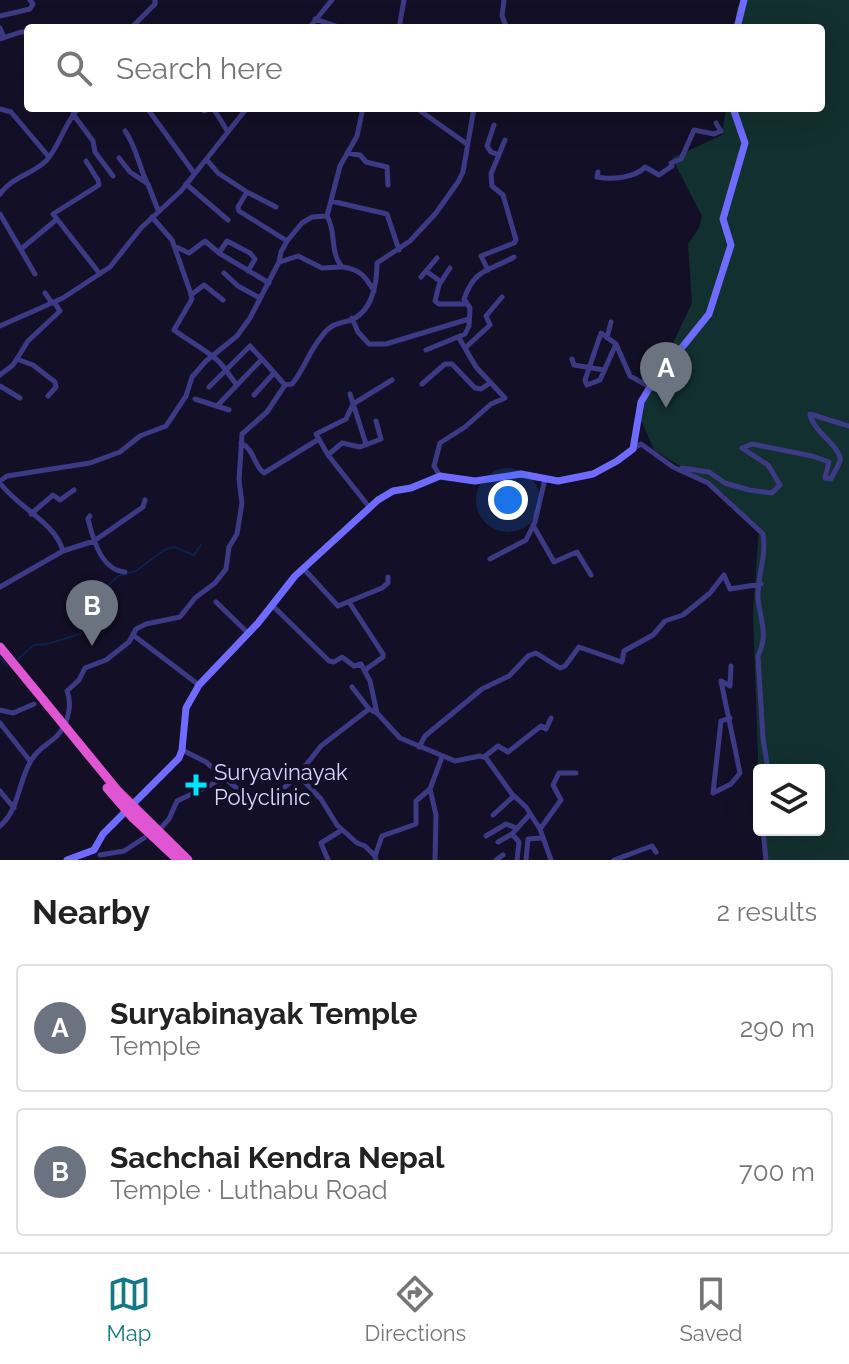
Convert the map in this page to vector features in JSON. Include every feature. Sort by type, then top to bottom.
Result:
[{"type":"highway","points":[[0,647],[129,808],[178,860]]},
{"type":"highway","points":[[129,808],[188,860]]},
{"type":"main road","points":[[738,24],[744,0]]},
{"type":"main road","points":[[67,860],[98,855],[103,834],[179,758],[186,708],[199,685],[303,568],[393,491],[411,488],[440,476],[475,481],[521,474],[558,481],[593,474],[633,449],[641,402],[709,314],[731,245],[723,219],[745,143],[734,112]]},
{"type":"street","points":[[0,16],[30,9],[33,4],[30,0]]},
{"type":"street","points":[[135,24],[155,4],[155,0]]},
{"type":"street","points":[[312,24],[332,0]]},
{"type":"street","points":[[400,24],[404,0]]},
{"type":"street","points":[[504,0],[502,16],[505,24]]},
{"type":"street","points":[[315,19],[330,24]]},
{"type":"street","points":[[0,28],[2,39],[24,33]]},
{"type":"street","points":[[0,109],[11,112],[49,157]]},
{"type":"street","points":[[150,112],[194,173]]},
{"type":"street","points":[[214,112],[228,132]]},
{"type":"street","points":[[0,326],[53,302],[114,263],[158,210],[174,198],[207,160],[244,112]]},
{"type":"street","points":[[342,267],[336,260],[333,230],[327,216],[340,166],[357,136],[362,112]]},
{"type":"street","points":[[422,112],[467,144]]},
{"type":"street","points":[[0,826],[14,808],[30,761],[53,742],[63,727],[70,701],[67,691],[79,680],[85,668],[106,660],[129,642],[136,629],[180,617],[226,569],[229,547],[237,534],[242,503],[239,480],[242,434],[267,412],[285,385],[292,384],[301,374],[323,334],[332,325],[362,313],[375,292],[377,263],[399,250],[436,213],[463,172],[473,112]]},
{"type":"street","points":[[0,194],[13,179],[37,168],[49,157],[73,114],[113,176]]},
{"type":"street","points":[[598,172],[597,177],[610,180],[640,172],[645,167],[659,175],[672,166],[671,163],[681,159],[694,130],[714,134],[721,131],[716,123]]},
{"type":"street","points":[[494,125],[487,146],[488,150],[499,155]]},
{"type":"street","points":[[125,131],[158,210]]},
{"type":"street","points":[[488,270],[481,256],[516,240],[503,193],[492,186],[491,174],[505,140]]},
{"type":"street","points":[[347,153],[360,155],[366,162],[387,167],[388,185]]},
{"type":"street","points":[[119,158],[134,176],[148,184]]},
{"type":"street","points":[[207,160],[218,173],[276,207]]},
{"type":"street","points":[[86,161],[99,185],[54,213],[56,220],[100,274]]},
{"type":"street","points":[[185,184],[228,220]]},
{"type":"street","points":[[247,192],[238,209],[287,241]]},
{"type":"street","points":[[331,201],[387,214],[399,250]]},
{"type":"street","points":[[0,214],[35,274]]},
{"type":"street","points":[[63,551],[57,533],[31,514],[0,482],[7,476],[90,463],[120,452],[140,436],[160,430],[172,420],[186,396],[192,377],[237,336],[269,283],[287,241],[302,223],[312,217],[327,216]]},
{"type":"street","points":[[152,217],[174,246],[191,295],[187,309],[174,330],[196,348],[212,356],[237,385]]},
{"type":"street","points":[[21,249],[56,220]]},
{"type":"street","points":[[174,246],[189,253],[205,241],[269,283]]},
{"type":"street","points":[[219,253],[227,241],[250,253],[255,259],[248,271]]},
{"type":"street","points":[[279,262],[298,256],[322,268],[355,268],[365,276],[375,292]]},
{"type":"street","points":[[465,304],[469,284],[474,277],[514,257]]},
{"type":"street","points":[[437,258],[424,274],[441,282]]},
{"type":"street","points":[[426,350],[459,338],[468,329],[470,308],[465,304],[437,304],[435,297],[450,268]]},
{"type":"street","points":[[224,273],[238,286],[260,298]]},
{"type":"street","points":[[191,295],[204,285],[223,300]]},
{"type":"street","points":[[0,375],[17,359],[28,341],[60,311],[45,293]]},
{"type":"street","points":[[465,348],[490,325],[486,316],[502,297]]},
{"type":"street","points":[[352,318],[358,332],[369,344],[386,344],[469,319]]},
{"type":"street","points":[[607,338],[611,322]]},
{"type":"street","points":[[616,344],[600,380],[587,385],[585,380],[601,333],[616,344],[630,376],[650,387]]},
{"type":"street","points":[[440,476],[434,466],[440,443],[472,422],[491,404],[505,398],[476,367],[459,338]]},
{"type":"street","points":[[209,387],[250,346],[285,385]]},
{"type":"street","points":[[17,359],[33,365],[55,382],[56,387],[48,396]]},
{"type":"street","points":[[218,405],[262,359]]},
{"type":"street","points":[[572,359],[574,365],[604,370]]},
{"type":"street","points":[[422,384],[445,364],[452,364],[475,388],[481,389],[490,383]]},
{"type":"street","points":[[254,395],[274,373]]},
{"type":"street","points":[[370,508],[328,455],[316,434],[346,419],[353,404],[392,380]]},
{"type":"street","points":[[0,386],[20,398]]},
{"type":"street","points":[[350,394],[366,444]]},
{"type":"street","points":[[195,399],[229,410]]},
{"type":"street","points":[[673,467],[709,472],[737,487],[772,493],[780,485],[776,475],[768,465],[742,448],[752,444],[812,456],[829,462],[825,478],[831,479],[840,460],[839,454],[811,424],[810,414],[849,426]]},
{"type":"street","points":[[328,455],[342,443],[360,447],[381,439],[376,421]]},
{"type":"street","points":[[241,443],[247,445],[264,473],[319,439]]},
{"type":"street","points":[[633,449],[641,444],[673,467],[708,483],[763,534],[765,546],[758,596],[764,623],[758,656],[767,764]]},
{"type":"street","points":[[490,559],[526,540],[545,479]]},
{"type":"street","points":[[31,514],[53,495],[61,502],[74,490]]},
{"type":"street","points":[[0,587],[63,551],[94,541],[143,507],[145,500]]},
{"type":"street","points":[[90,516],[88,519],[94,541],[102,557],[118,571],[125,572]]},
{"type":"street","points":[[533,525],[554,562],[577,552],[591,575]]},
{"type":"street","points":[[303,568],[338,606],[382,588],[388,583],[388,577]]},
{"type":"street","points":[[419,747],[425,736],[482,689],[509,676],[528,656],[536,653],[560,668],[579,647],[622,662],[624,651],[653,635],[665,621],[683,615],[710,593],[724,575],[730,589],[761,584]]},
{"type":"street","points":[[216,602],[248,633]]},
{"type":"street","points":[[349,602],[383,654],[365,670]]},
{"type":"street","points":[[271,604],[329,661],[334,662],[342,657],[354,666],[361,664],[373,689],[377,713]]},
{"type":"street","points":[[133,635],[199,685]]},
{"type":"street","points":[[730,718],[721,721],[713,793],[731,784],[740,773],[730,718],[721,681],[730,686],[731,666]]},
{"type":"street","points":[[352,687],[391,731],[419,747],[455,761],[484,757],[498,746],[508,752],[541,726],[546,729],[551,718]]},
{"type":"street","points":[[0,710],[13,713],[34,704]]},
{"type":"street","points":[[182,750],[206,762],[254,803],[274,797],[298,775],[321,746],[369,709]]},
{"type":"street","points":[[0,723],[30,761]]},
{"type":"street","points":[[376,858],[382,836],[416,824],[416,801],[430,789],[442,756]]},
{"type":"street","points":[[484,757],[540,829],[551,860]]},
{"type":"street","points":[[540,829],[561,800],[553,785],[559,773],[576,773]]},
{"type":"street","points":[[298,775],[321,799],[342,830],[376,858]]},
{"type":"street","points":[[157,832],[169,819],[177,801],[213,784],[222,776]]},
{"type":"street","points":[[430,789],[436,815],[435,860]]},
{"type":"street","points":[[0,791],[14,808]]},
{"type":"street","points":[[493,815],[514,796]]},
{"type":"street","points":[[498,842],[530,814]]},
{"type":"street","points":[[486,836],[506,824],[519,842],[517,860]]},
{"type":"street","points":[[328,860],[321,843],[342,830]]},
{"type":"street","points":[[764,836],[766,860]]},
{"type":"street","points":[[98,855],[124,851],[144,838]]},
{"type":"street","points":[[526,860],[528,839],[542,838]]},
{"type":"street","points":[[614,860],[652,846],[656,852]]},
{"type":"street","points":[[496,860],[503,855]]},
{"type":"green space","points":[[743,0],[849,0],[849,860],[763,860],[761,836],[825,836],[825,764],[758,764],[753,613],[759,528],[722,492],[654,450],[639,415],[692,303],[688,244],[699,228],[702,216],[672,158],[722,135],[725,112],[825,112],[825,24],[735,24],[737,7]]},
{"type":"waterway","points":[[18,659],[34,645],[80,634],[87,624],[87,605],[118,576],[136,571],[164,550],[174,547],[194,555],[201,545]]},
{"type":"waterway","points":[[0,657],[7,666]]},
{"type":"place","name":"Suryabinayak Temple","points":[[666,408]]},
{"type":"place","name":"Sachchai Kendra Nepal","points":[[92,646]]},
{"type":"place","name":"Suryavinayak Polyclinic","points":[[196,785]]}]
